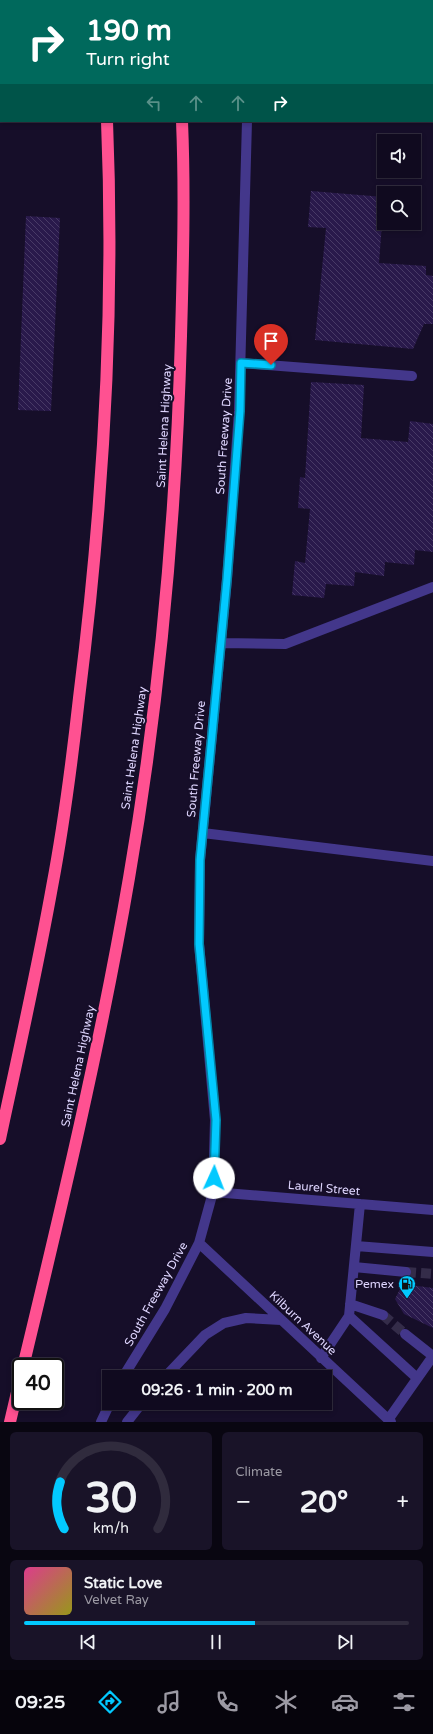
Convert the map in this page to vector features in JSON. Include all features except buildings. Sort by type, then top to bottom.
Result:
[{"type":"highway","points":[[0,1140],[29,1007],[53,884],[87,640],[98,517],[106,393],[109,269],[107,122]]},
{"type":"highway","name":"Saint Helena Highway","points":[[25,1358],[55,1233],[107,999],[129,877],[148,754],[163,632],[176,463],[184,262],[182,122]]},
{"type":"highway","points":[[10,1422],[13,1410]]},
{"type":"street","name":"South Freeway Drive","points":[[127,1370],[165,1309],[199,1243],[213,1192],[216,1120],[199,944],[200,860],[221,643],[240,411],[247,122]]},
{"type":"street","points":[[241,363],[412,376]]},
{"type":"street","points":[[221,643],[285,644],[433,587]]},
{"type":"street","points":[[202,833],[433,861]]},
{"type":"street","name":"Laurel Street","points":[[213,1192],[433,1210]]},
{"type":"street","points":[[321,1358],[349,1316],[360,1204]]},
{"type":"street","name":"Kilburn Avenue","points":[[199,1243],[390,1421]]},
{"type":"street","points":[[356,1246],[433,1252]]},
{"type":"street","points":[[354,1267],[406,1272]]},
{"type":"street","points":[[350,1304],[383,1315]]},
{"type":"street","points":[[349,1316],[417,1378]]},
{"type":"street","points":[[171,1370],[204,1334],[224,1322],[246,1318],[281,1320]]},
{"type":"street","points":[[390,1421],[417,1378],[433,1356],[405,1334]]},
{"type":"street","points":[[101,1422],[107,1410]]},
{"type":"street","points":[[127,1422],[136,1410]]},
{"type":"tunnel","points":[[406,1272],[433,1274]]},
{"type":"tunnel","points":[[383,1315],[405,1334]]},
{"type":"place","name":"Pemex","points":[[407,1299]]},
{"type":"route","points":[[214,1178],[216,1120],[199,944],[200,860],[227,579],[240,411],[241,363],[271,365]]}]
